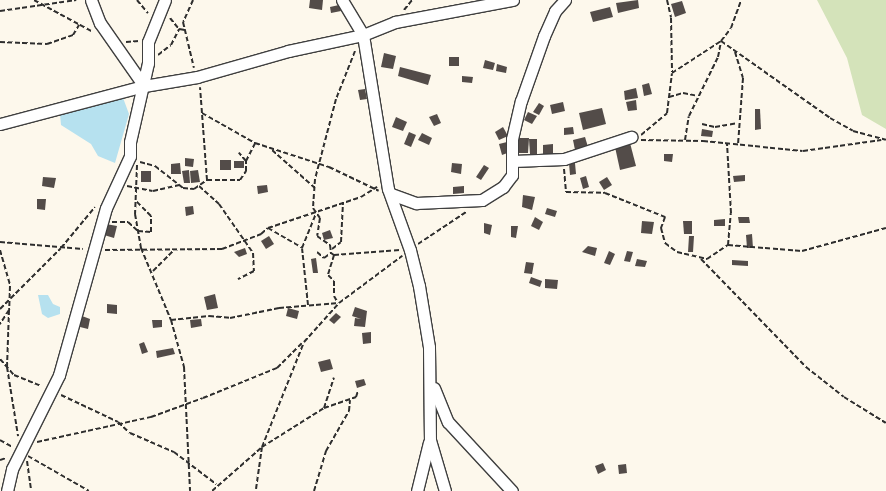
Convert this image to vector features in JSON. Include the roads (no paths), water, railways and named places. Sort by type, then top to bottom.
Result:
[{"type":"street","points":[[91,0],[100,23],[144,86]]},
{"type":"street","points":[[7,491],[12,470],[53,391],[103,218],[115,185],[130,156],[130,142],[148,63],[148,42],[165,0]]},
{"type":"street","points":[[342,0],[362,35],[386,178],[410,250],[430,347],[430,440],[417,491]]},
{"type":"street","points":[[0,124],[144,86],[197,77],[288,51],[362,35],[395,22],[512,0]]},
{"type":"street","points":[[391,194],[416,203],[482,200],[509,180],[513,161],[512,139],[521,101],[544,36],[565,0]]},
{"type":"street","points":[[513,161],[564,160],[631,138]]},
{"type":"street","points":[[431,378],[448,422],[512,491]]},
{"type":"street","points":[[430,440],[445,491]]},
{"type":"water","points":[[122,95],[129,114],[115,163],[98,156],[91,144],[61,125],[60,114]]},
{"type":"water","points":[[38,295],[48,295],[53,304],[60,307],[60,314],[48,318],[42,314]]}]
